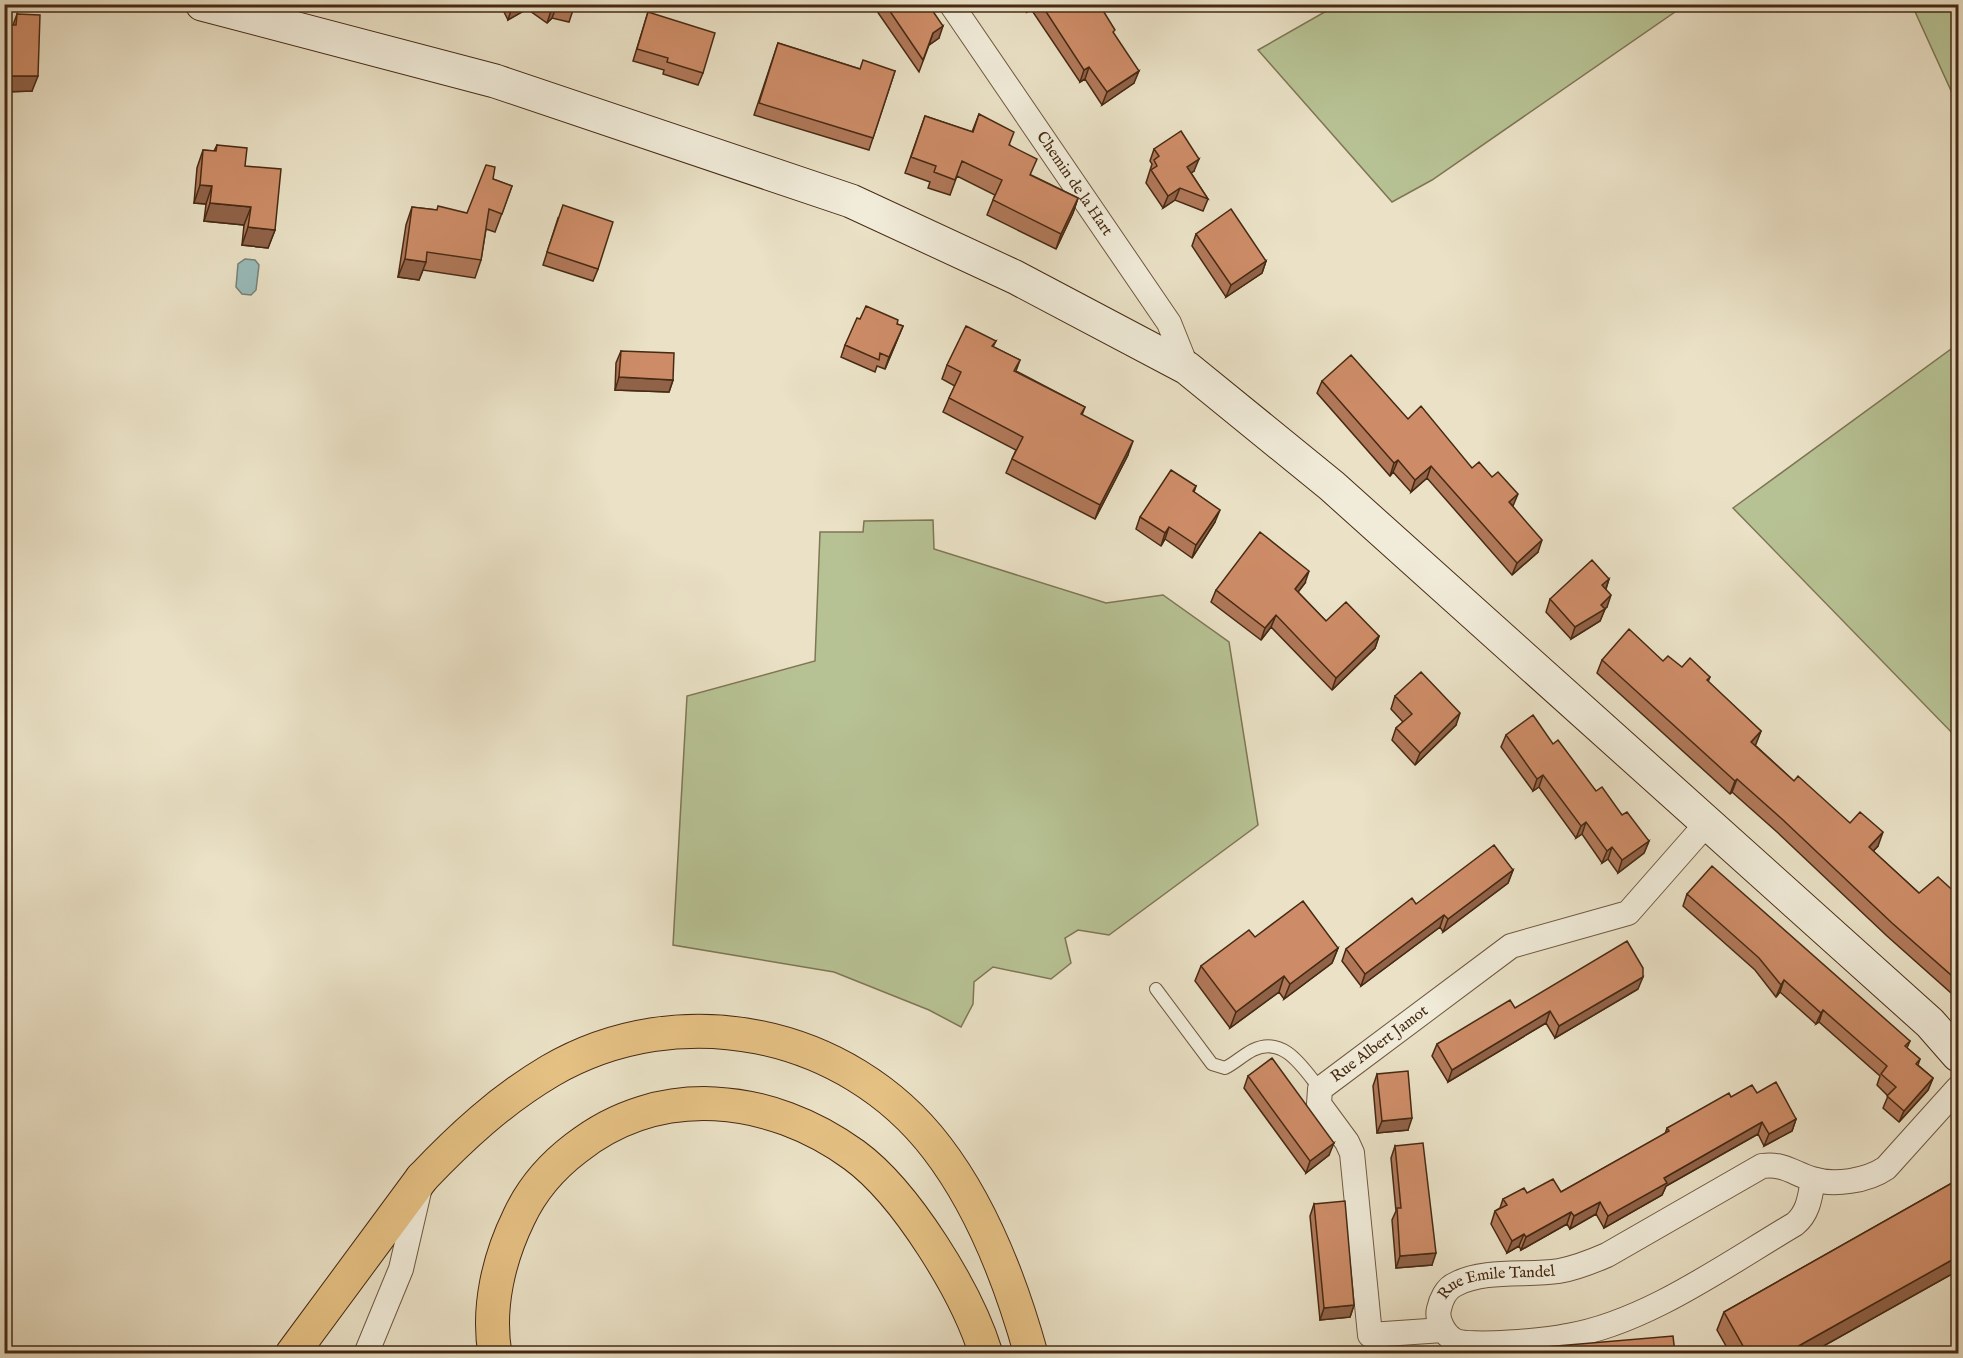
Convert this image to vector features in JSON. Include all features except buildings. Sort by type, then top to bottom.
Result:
[{"type":"main road","points":[[291,1353],[422,1178],[460,1138],[506,1099],[552,1070],[604,1048],[657,1034],[689,1031],[727,1031],[768,1037],[844,1066],[878,1091],[937,1148],[968,1197],[995,1249],[1017,1305],[1031,1353]]},
{"type":"main road","points":[[495,1353],[494,1303],[503,1250],[528,1197],[558,1162],[591,1135],[624,1117],[692,1102],[733,1106],[780,1117],[816,1132],[855,1156],[889,1188],[935,1252],[953,1281],[986,1353]]},
{"type":"street","points":[[202,4],[495,81],[851,201],[1015,277],[1187,368],[1332,486],[1930,1023],[1959,1055]]},
{"type":"street","name":"Chemin de la Hart","points":[[951,4],[1169,323],[1187,368]]},
{"type":"street","name":"Rue Albert Jamot","points":[[1443,1330],[1370,1335],[1352,1153],[1347,1142],[1319,1104],[1320,1089],[1511,946],[1628,913],[1708,822]]},
{"type":"street","name":"Rue Emile Tandel","points":[[1814,1179],[1808,1206],[1803,1217],[1796,1224],[1639,1314],[1600,1329],[1540,1339],[1473,1344],[1455,1341],[1443,1330],[1438,1314],[1442,1298],[1453,1284],[1471,1278],[1559,1271],[1583,1266],[1607,1255],[1762,1166],[1786,1166],[1814,1179],[1852,1181],[1871,1178],[1886,1168],[1959,1088]]},
{"type":"street","points":[[366,1353],[401,1269],[422,1178]]},
{"type":"lane","points":[[1156,989],[1212,1064],[1225,1068],[1263,1046],[1280,1047],[1295,1058],[1320,1089]]},
{"type":"green space","points":[[1337,5],[1685,5],[1432,180],[1392,202],[1258,50]]},
{"type":"green space","points":[[1912,5],[1958,5],[1958,106]]},
{"type":"green space","points":[[1958,344],[1958,739],[1733,508]]},
{"type":"green space","points":[[933,520],[934,549],[1106,603],[1163,595],[1229,642],[1258,825],[1109,935],[1078,930],[1065,938],[1071,963],[1051,979],[993,967],[974,982],[973,1004],[961,1027],[929,1010],[834,972],[673,945],[687,696],[815,661],[820,532],[863,532],[864,521]]},
{"type":"water","points":[[245,259],[255,260],[259,265],[256,290],[251,295],[242,294],[236,287],[238,264]]}]
